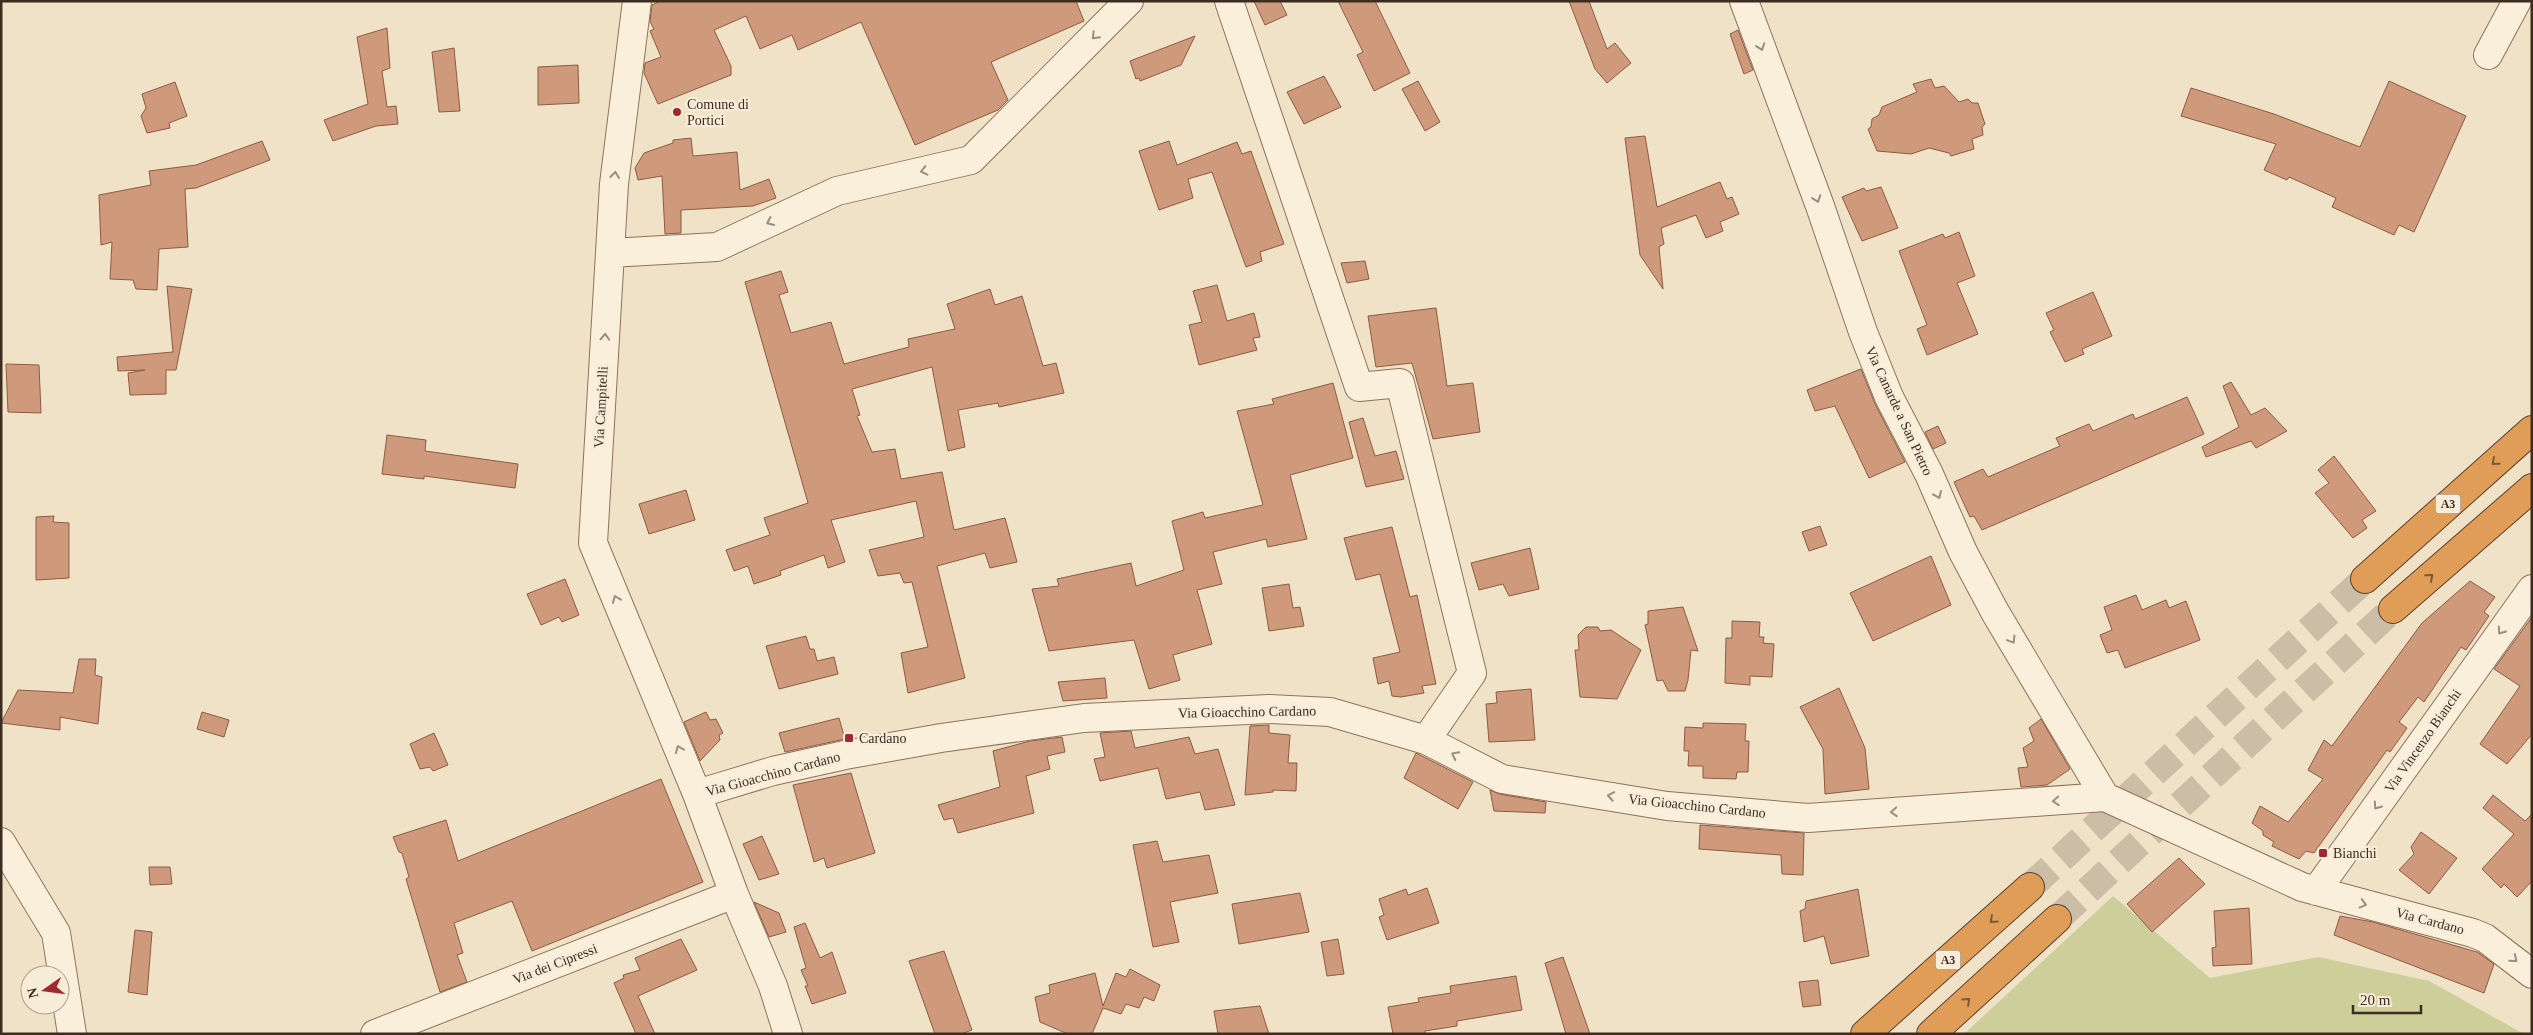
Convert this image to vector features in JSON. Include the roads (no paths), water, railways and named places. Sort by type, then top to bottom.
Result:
[{"type":"highway","name":"A3","points":[[2365,579],[2532,430]]},
{"type":"highway","points":[[2393,609],[2532,488]]},
{"type":"highway","points":[[2476,537],[2532,512]]},
{"type":"highway","name":"A3","points":[[1865,1034],[2030,887]]},
{"type":"highway","points":[[1931,1034],[2057,919]]},
{"type":"street","name":"Via Campitelli","points":[[637,1],[614,184],[593,543],[697,794]]},
{"type":"street","points":[[610,253],[717,247],[837,191],[971,160],[1129,1]]},
{"type":"street","points":[[1229,1],[1359,387],[1400,383],[1472,673],[1426,740]]},
{"type":"street","name":"Via Canarde a San Pietro","points":[[1744,1],[1820,206],[1863,332],[1889,397],[1929,474],[1963,552],[1995,612],[2105,797]]},
{"type":"street","points":[[2488,55],[2517,1]]},
{"type":"street","name":"Via Vincenzo Bianchi","points":[[2316,891],[2530,590]]},
{"type":"street","name":"Via Gioacchino Cardano","points":[[788,1034],[773,986],[734,894],[697,794],[774,771],[845,755],[941,738],[1084,718],[1269,709],[1330,712],[1426,740],[1502,779],[1668,806],[1808,818],[2105,797]]},
{"type":"street","name":"Via Cardano","points":[[2105,797],[2283,879],[2316,891],[2473,932],[2485,938],[2532,974]]},
{"type":"street","points":[[1,842],[56,933],[72,1034]]},
{"type":"street","name":"Via dei Cipressi","points":[[375,1034],[734,894]]},
{"type":"tunnel","points":[[2030,887],[2365,579]]},
{"type":"tunnel","points":[[2057,919],[2393,609]]},
{"type":"place","name":"Comune di Portici","points":[[677,112]]},
{"type":"place","name":"Cardano","points":[[849,738]]},
{"type":"place","name":"Bianchi","points":[[2323,853]]}]
